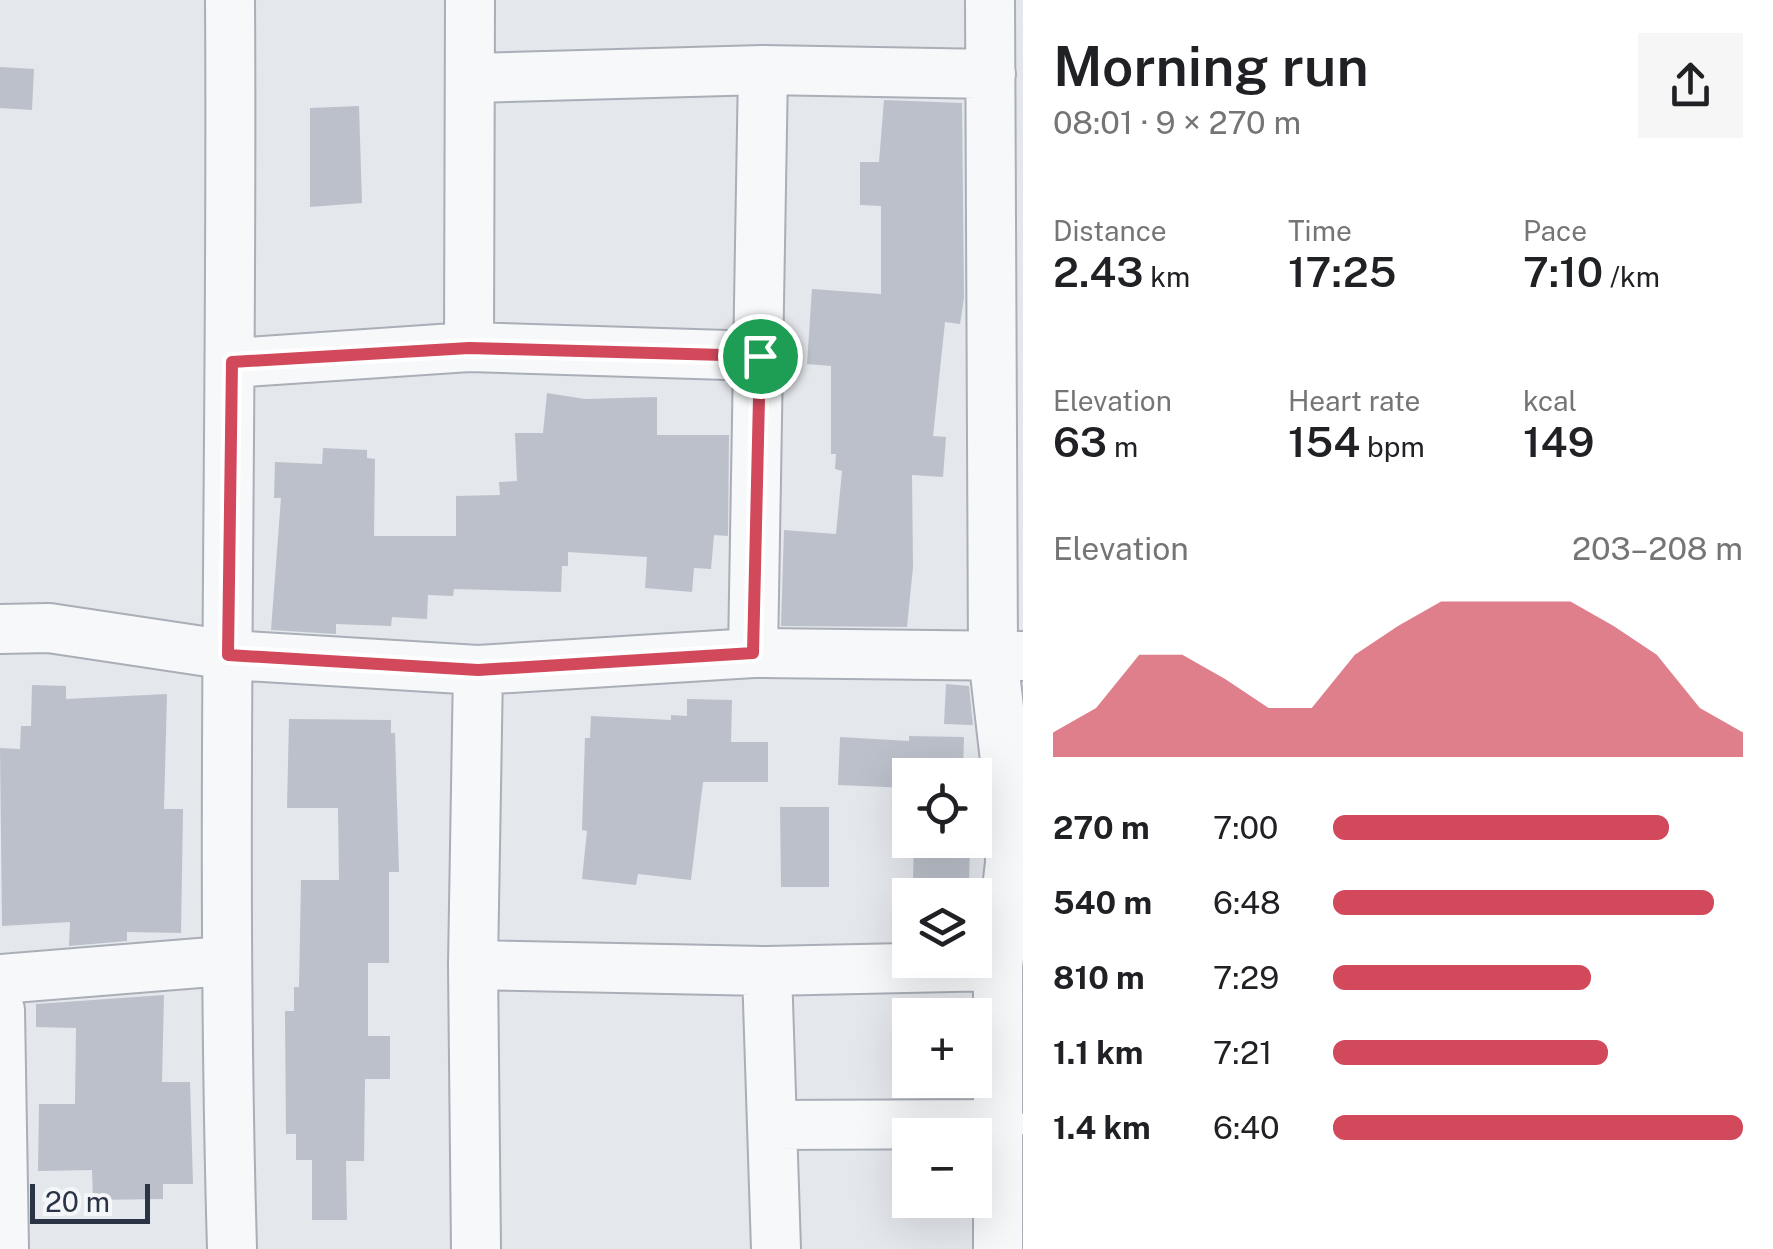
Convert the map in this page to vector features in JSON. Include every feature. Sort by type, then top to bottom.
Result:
[{"type":"street","points":[[230,0],[232,362],[224,961],[232,1249]]},
{"type":"street","points":[[469,348],[473,78],[470,0]]},
{"type":"street","points":[[990,0],[1008,374],[1010,863],[998,966],[998,1249]]},
{"type":"street","points":[[473,78],[763,70],[991,74]]},
{"type":"street","points":[[753,653],[763,70]]},
{"type":"street","points":[[232,362],[469,348],[760,356]]},
{"type":"street","points":[[0,629],[48,628],[228,655],[478,670],[753,653],[1008,656]]},
{"type":"street","points":[[476,1249],[478,670]]},
{"type":"street","points":[[0,979],[224,961]]},
{"type":"street","points":[[474,965],[767,972],[998,966]]},
{"type":"street","points":[[767,972],[776,1249]]},
{"type":"street","points":[[0,1010],[4,1249]]},
{"type":"street","points":[[772,1125],[1001,1124]]},
{"type":"building","points":[[0,67],[34,69],[32,110],[0,108]]},
{"type":"building","points":[[884,100],[962,103],[964,298],[960,324],[945,322],[933,436],[946,437],[943,477],[912,475],[913,567],[907,627],[781,626],[784,530],[836,534],[842,471],[835,469],[836,454],[831,454],[831,366],[807,364],[812,289],[881,294],[881,206],[860,205],[860,162],[879,162]]},
{"type":"building","points":[[359,106],[362,203],[310,207],[310,108]]},
{"type":"building","points":[[547,393],[585,399],[657,397],[657,435],[729,435],[728,536],[714,535],[711,569],[694,568],[692,592],[645,588],[647,557],[568,552],[568,566],[562,566],[561,592],[454,589],[453,596],[428,595],[427,619],[392,617],[391,626],[336,624],[336,634],[271,630],[281,498],[274,498],[275,462],[322,464],[323,448],[367,450],[367,458],[375,459],[374,536],[456,536],[456,496],[500,495],[499,482],[517,481],[515,433],[543,433]]},
{"type":"building","points":[[946,684],[969,686],[973,725],[944,724]]},
{"type":"building","points":[[32,685],[66,686],[66,699],[167,694],[164,809],[183,809],[181,933],[127,932],[127,941],[69,946],[70,922],[2,926],[0,748],[20,749],[21,726],[31,726]]},
{"type":"building","points":[[687,699],[732,700],[731,742],[768,742],[768,782],[703,782],[691,880],[638,874],[636,885],[582,879],[587,831],[582,830],[585,738],[590,738],[591,716],[671,720],[671,715],[687,716]]},
{"type":"building","points":[[289,719],[391,720],[391,733],[395,733],[399,872],[389,872],[389,963],[368,963],[368,1036],[390,1036],[390,1079],[365,1079],[364,1161],[346,1161],[347,1220],[312,1220],[312,1160],[296,1160],[296,1134],[286,1134],[285,1011],[294,1011],[294,987],[299,987],[301,880],[339,880],[338,808],[287,808]]},
{"type":"building","points":[[909,736],[964,737],[963,758],[892,758],[892,787],[838,785],[840,737],[909,741]]},
{"type":"building","points":[[780,807],[829,807],[829,887],[781,887]]},
{"type":"building","points":[[914,858],[970,858],[969,878],[913,878]]},
{"type":"building","points":[[164,995],[162,1082],[190,1082],[193,1184],[163,1184],[163,1199],[93,1200],[92,1170],[38,1171],[39,1104],[75,1104],[76,1028],[36,1027],[36,1004]]},
{"type":"route","points":[[469,348],[760,356],[753,653],[478,670],[228,655],[232,362],[469,348]]}]
